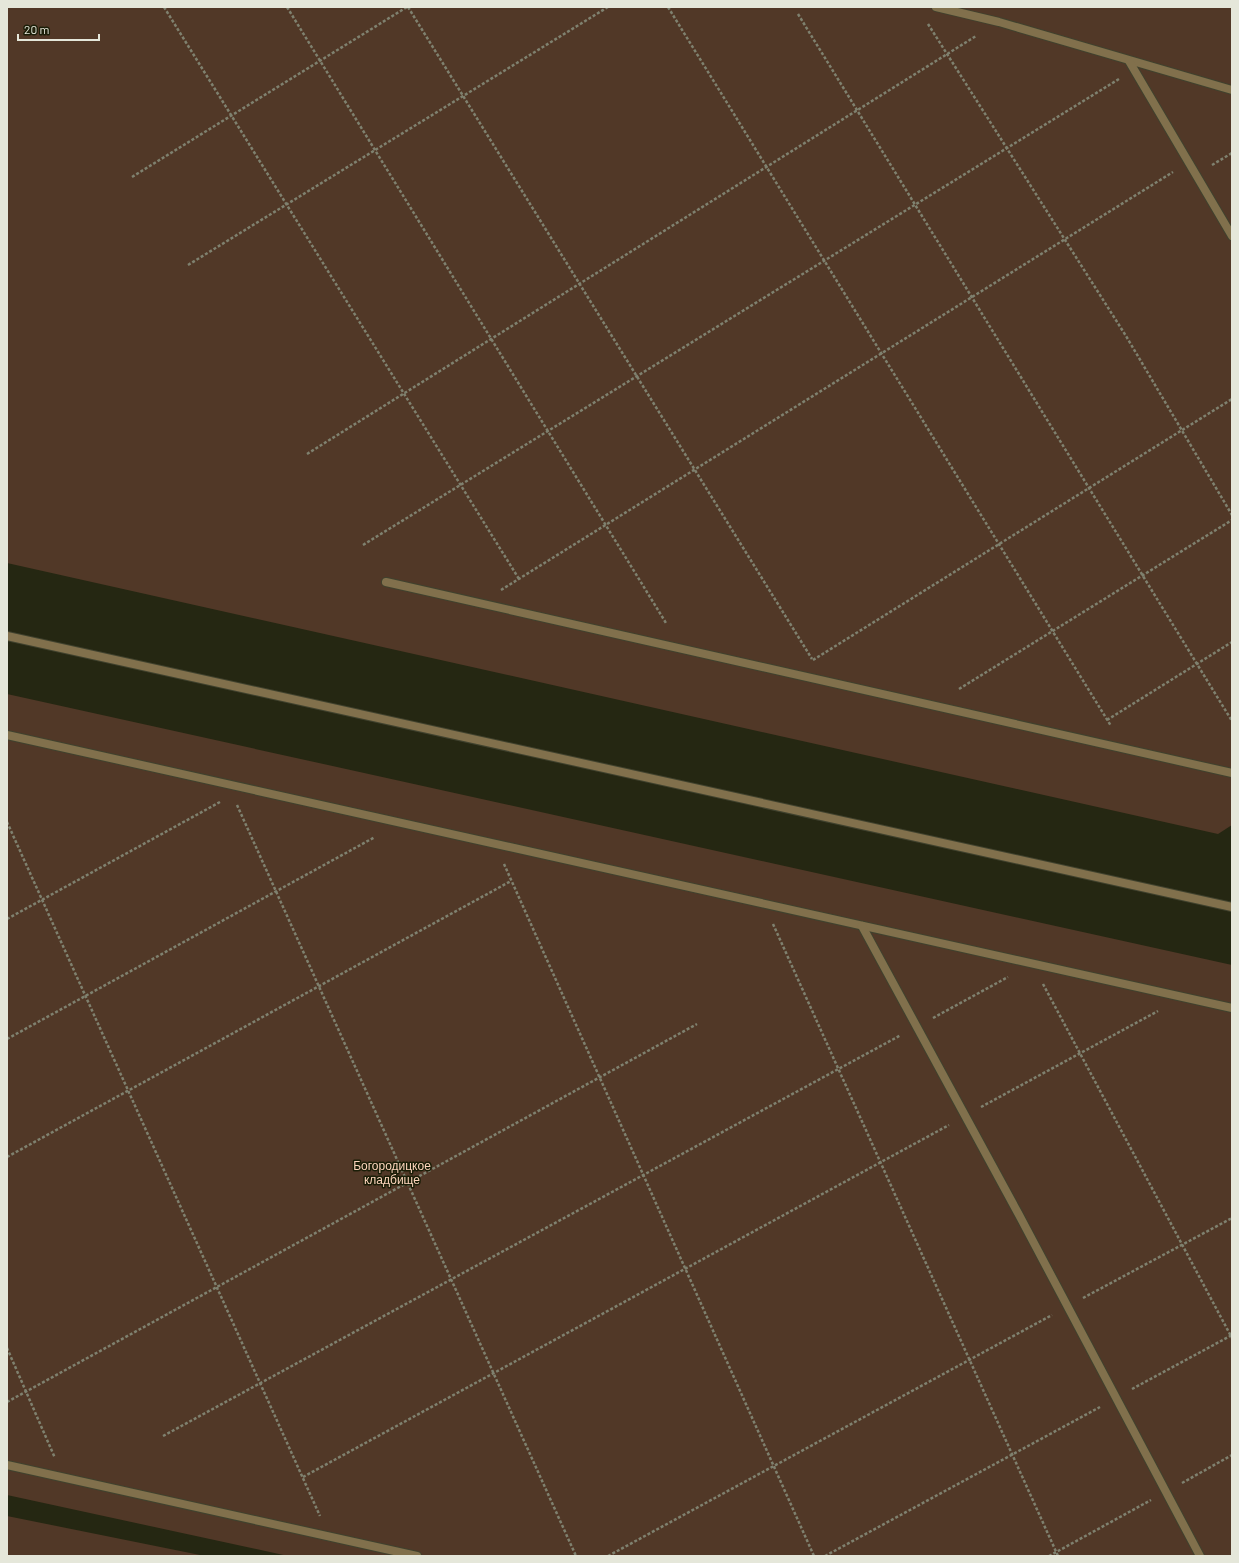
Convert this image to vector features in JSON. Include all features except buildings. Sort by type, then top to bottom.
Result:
[{"type":"street","points":[[936,7],[999,22],[1232,90]]},
{"type":"street","points":[[1129,61],[1232,236]]},
{"type":"street","points":[[386,582],[1232,773]]},
{"type":"street","points":[[7,636],[1232,907]]},
{"type":"street","points":[[7,735],[1232,1008]]},
{"type":"street","points":[[862,926],[1068,1307],[1200,1556]]},
{"type":"street","points":[[7,1465],[417,1556]]},
{"type":"path","points":[[164,7],[518,579]]},
{"type":"path","points":[[287,7],[666,623]]},
{"type":"path","points":[[132,177],[408,7],[812,660]]},
{"type":"path","points":[[188,265],[608,7]]},
{"type":"path","points":[[668,7],[1125,749]]},
{"type":"path","points":[[798,14],[1232,721]]},
{"type":"path","points":[[926,20],[1126,336],[1232,514]]},
{"type":"path","points":[[307,454],[999,22]]},
{"type":"path","points":[[363,545],[1134,69]]},
{"type":"path","points":[[1196,175],[1232,153]]},
{"type":"path","points":[[480,603],[1189,162]]},
{"type":"path","points":[[791,673],[1232,399]]},
{"type":"path","points":[[959,689],[1232,520]]},
{"type":"path","points":[[1107,720],[1232,642]]},
{"type":"path","points":[[7,920],[245,788]]},
{"type":"path","points":[[233,795],[576,1556]]},
{"type":"path","points":[[7,822],[261,1383],[329,1537]]},
{"type":"path","points":[[7,1039],[376,836]]},
{"type":"path","points":[[494,844],[814,1556]]},
{"type":"path","points":[[7,1157],[511,881]]},
{"type":"path","points":[[764,904],[1058,1556]]},
{"type":"path","points":[[163,1436],[1032,964],[1232,1336],[825,1556]]},
{"type":"path","points":[[303,1477],[1159,1010]]},
{"type":"path","points":[[7,1402],[697,1024]]},
{"type":"path","points":[[608,1556],[1232,1218]]},
{"type":"path","points":[[7,1348],[64,1478]]},
{"type":"path","points":[[1049,1556],[1232,1455]]},
{"type":"green space","points":[[7,7],[1232,7],[1232,825],[1218,834],[7,563]]},
{"type":"green space","name":"Богородицкое кладбище","points":[[7,694],[1232,965],[1232,1556],[288,1556],[7,1495]]},
{"type":"green space","points":[[7,1516],[205,1556],[7,1556]]}]
